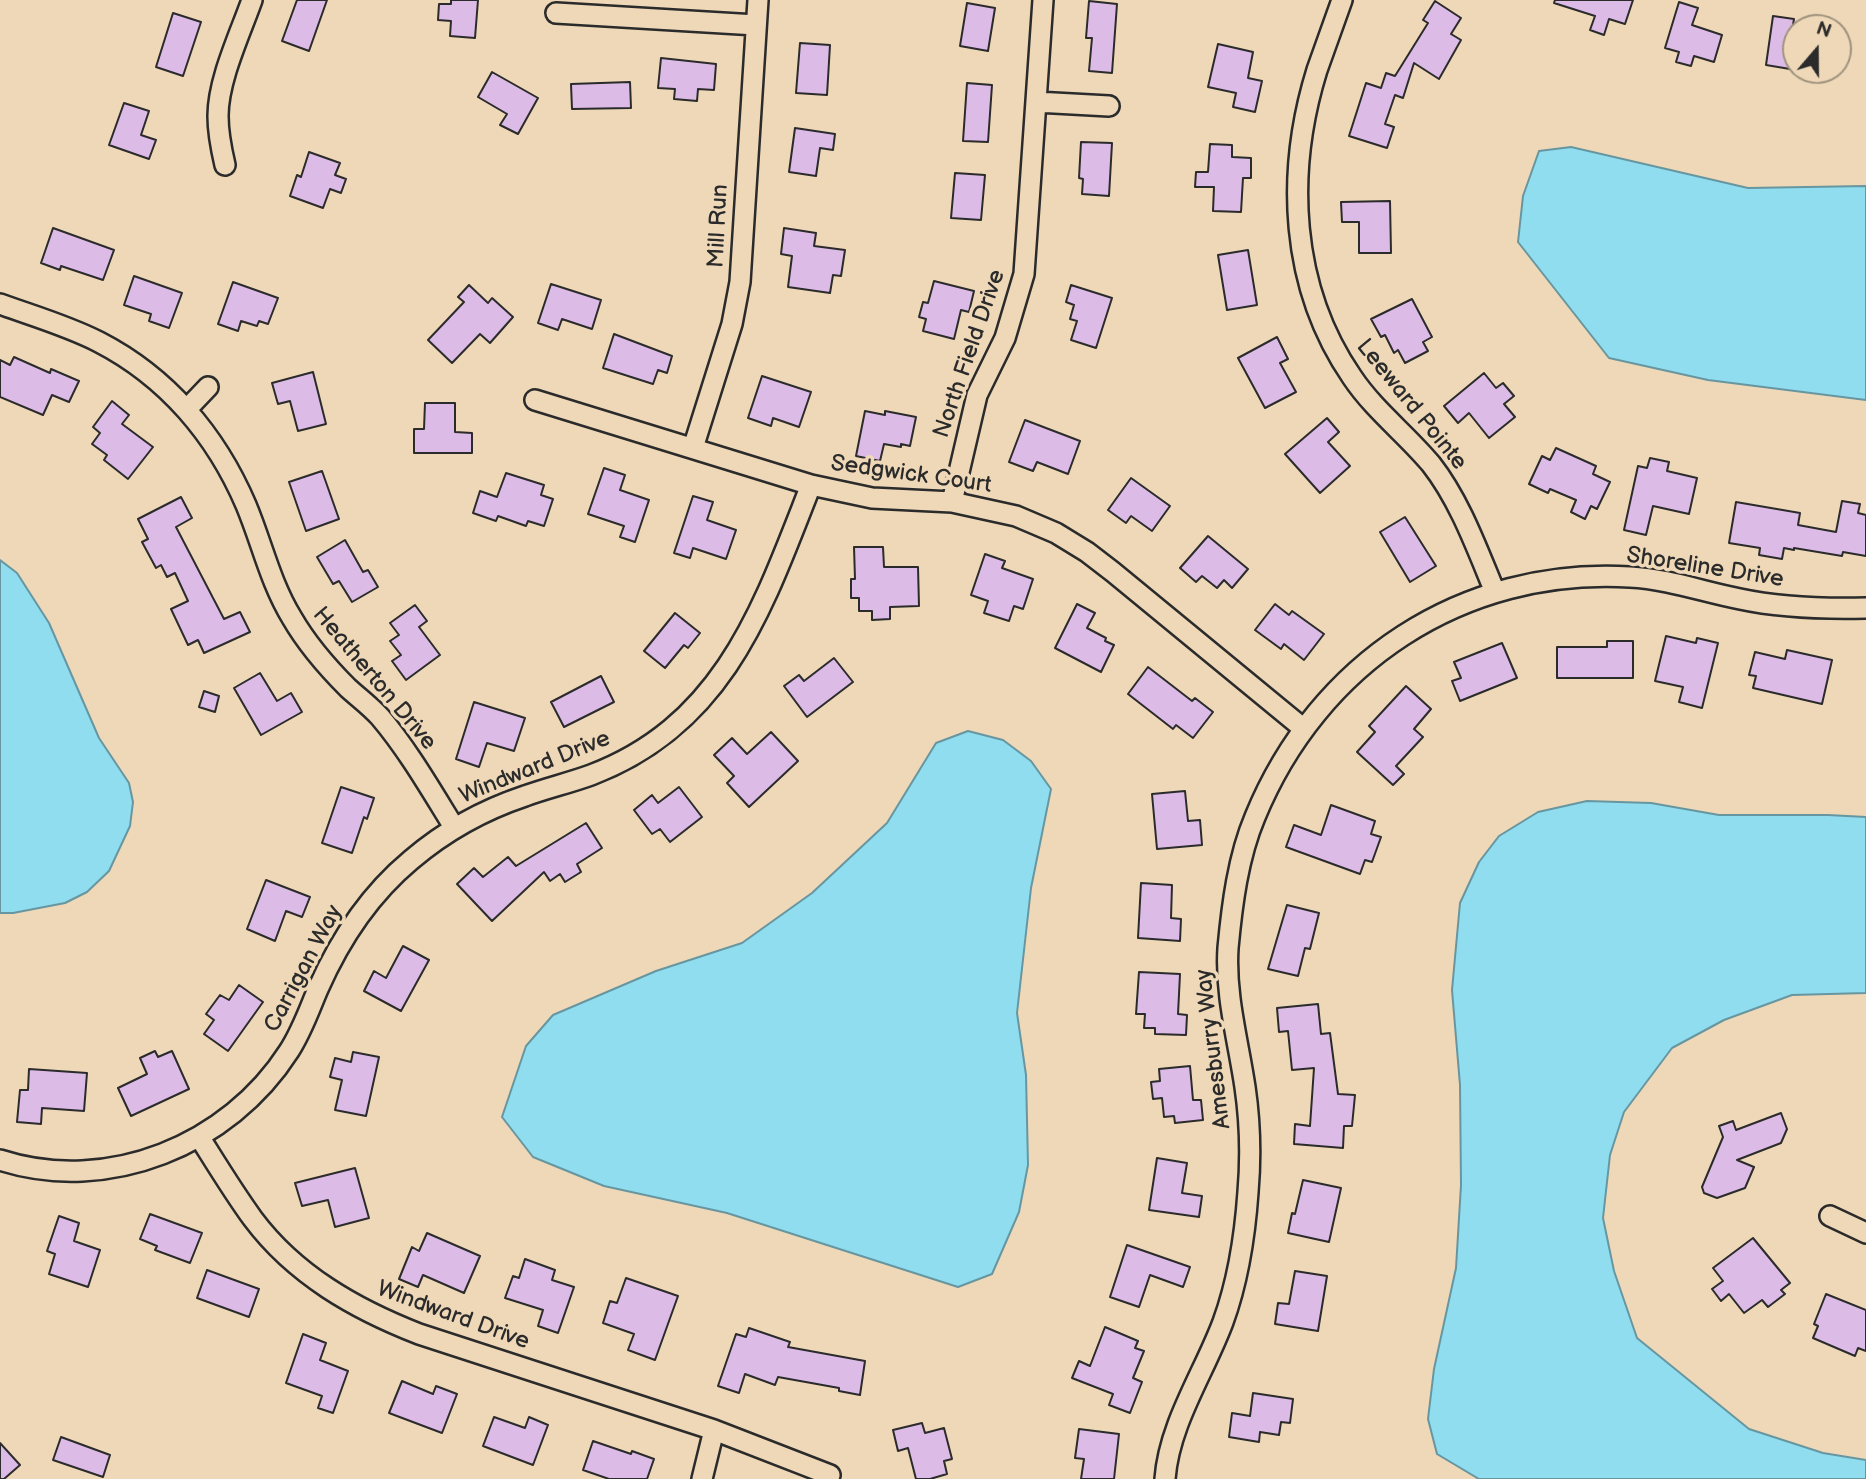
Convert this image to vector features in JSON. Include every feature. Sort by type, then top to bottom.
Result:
[{"type":"street","points":[[225,164],[219,138],[221,92],[252,0]]},
{"type":"street","name":"Mill Run","points":[[692,448],[732,324],[740,282],[758,0]]},
{"type":"street","name":"North Field Drive","points":[[952,502],[969,420],[977,395],[1005,338],[1018,299],[1026,256],[1043,0]]},
{"type":"street","name":"Leeward Pointe","points":[[1342,0],[1317,71],[1303,133],[1297,218],[1300,250],[1309,288],[1326,334],[1353,380],[1432,465],[1452,496],[1495,592]]},
{"type":"street","points":[[556,13],[756,25]]},
{"type":"street","points":[[1036,102],[1109,106]]},
{"type":"street","name":"Heatherton Drive","points":[[0,304],[100,342],[142,369],[187,409],[209,437],[230,471],[247,507],[272,583],[292,619],[315,653],[378,715],[454,827]]},
{"type":"street","points":[[187,409],[208,387]]},
{"type":"street","name":"Sedgwick Court","points":[[535,400],[811,485],[872,498],[952,502],[1016,516],[1056,533],[1087,552],[1304,729]]},
{"type":"street","name":"Windward Drive","points":[[454,827],[525,796],[617,765],[652,743],[683,718],[711,690],[748,635],[767,598],[811,485]]},
{"type":"street","name":"Shoreline Drive","points":[[1495,592],[1572,578],[1632,577],[1784,607],[1866,608]]},
{"type":"street","name":"Amesburry Way","points":[[1165,1479],[1172,1435],[1224,1320],[1245,1230],[1249,1189],[1249,1131],[1245,1087],[1229,995],[1228,953],[1231,914],[1241,863],[1254,820],[1277,770],[1304,729],[1328,698],[1354,672],[1384,649],[1450,609],[1495,592]]},
{"type":"street","name":"Carrigan Way","points":[[0,1160],[47,1170],[92,1170],[152,1158],[200,1138],[245,1102],[267,1081],[282,1061],[304,1023],[338,949],[360,914],[384,885],[411,860],[454,827]]},
{"type":"street","name":"Windward Drive","points":[[200,1138],[254,1220],[281,1251],[312,1278],[380,1319],[714,1430],[830,1475]]},
{"type":"street","points":[[1830,1216],[1866,1233]]},
{"type":"street","points":[[702,1479],[714,1430]]},
{"type":"water","points":[[1571,147],[1748,188],[1866,186],[1866,400],[1708,380],[1609,358],[1518,242],[1523,196],[1539,151]]},
{"type":"water","points":[[0,560],[17,573],[49,623],[99,738],[129,783],[133,802],[130,826],[109,871],[87,892],[65,903],[13,913],[0,913]]},
{"type":"water","points":[[968,731],[1003,740],[1031,761],[1051,789],[1031,888],[1017,1013],[1026,1075],[1028,1165],[1019,1212],[992,1274],[958,1287],[727,1213],[604,1186],[533,1157],[502,1117],[526,1046],[553,1015],[656,971],[742,943],[812,893],[887,823],[936,743]]},
{"type":"water","points":[[1587,801],[1651,803],[1719,815],[1866,817],[1866,993],[1792,995],[1724,1020],[1672,1048],[1624,1112],[1610,1155],[1603,1218],[1614,1271],[1637,1338],[1749,1429],[1823,1453],[1866,1460],[1866,1479],[1479,1479],[1437,1454],[1428,1419],[1434,1369],[1456,1268],[1461,1185],[1460,1085],[1452,990],[1460,903],[1479,862],[1499,836],[1538,812]]},
{"type":"building","points":[[297,0],[327,0],[309,51],[282,41]]},
{"type":"building","points":[[451,0],[478,0],[475,38],[450,36],[451,21],[438,20],[439,4],[451,4]]},
{"type":"building","points":[[1555,0],[1633,0],[1625,24],[1609,19],[1604,35],[1590,30],[1595,16],[1554,3]]},
{"type":"building","points":[[1089,1],[1117,4],[1112,73],[1089,71],[1092,38],[1086,38]]},
{"type":"building","points":[[1435,1],[1461,18],[1451,34],[1461,40],[1439,79],[1414,63],[1403,98],[1395,95],[1385,124],[1394,127],[1387,148],[1349,136],[1366,83],[1381,88],[1386,73],[1395,76],[1428,23],[1423,20]]},
{"type":"building","points":[[1679,2],[1698,8],[1692,25],[1722,35],[1714,62],[1694,56],[1691,66],[1676,62],[1679,52],[1665,48]]},
{"type":"building","points":[[967,3],[995,8],[988,51],[960,46]]},
{"type":"building","points":[[173,13],[201,22],[183,76],[156,67]]},
{"type":"building","points":[[1773,16],[1782,17],[1782,68],[1766,65]]},
{"type":"building","points":[[800,43],[830,45],[827,95],[796,93]]},
{"type":"building","points":[[1218,44],[1253,52],[1248,78],[1262,81],[1255,112],[1233,107],[1236,93],[1208,87]]},
{"type":"building","points":[[661,58],[716,64],[714,90],[698,89],[697,101],[674,99],[675,89],[658,88]]},
{"type":"building","points":[[492,72],[538,98],[518,134],[500,125],[507,114],[478,97]]},
{"type":"building","points":[[630,82],[631,108],[572,109],[571,84]]},
{"type":"building","points":[[967,83],[992,85],[988,142],[963,141]]},
{"type":"building","points":[[124,103],[149,111],[141,135],[156,140],[149,159],[109,145]]},
{"type":"building","points":[[795,128],[835,134],[833,150],[820,148],[816,176],[789,172]]},
{"type":"building","points":[[1081,142],[1112,143],[1109,196],[1082,194],[1083,179],[1079,178]]},
{"type":"building","points":[[1210,144],[1232,145],[1232,157],[1251,158],[1251,178],[1243,178],[1241,212],[1213,211],[1214,187],[1195,187],[1196,172],[1208,172]]},
{"type":"building","points":[[309,152],[340,163],[335,175],[346,179],[341,193],[330,189],[323,208],[290,196],[297,175],[301,177]]},
{"type":"building","points":[[955,173],[985,175],[981,220],[951,218]]},
{"type":"building","points":[[1390,201],[1391,253],[1359,253],[1359,222],[1342,222],[1341,202]]},
{"type":"building","points":[[53,228],[114,250],[103,280],[61,266],[60,270],[41,263]]},
{"type":"building","points":[[784,228],[816,233],[814,246],[845,250],[841,276],[833,275],[830,293],[788,287],[792,256],[781,254]]},
{"type":"building","points":[[1248,250],[1257,305],[1227,310],[1218,255]]},
{"type":"building","points":[[134,276],[182,293],[169,328],[149,321],[151,314],[124,305]]},
{"type":"building","points":[[934,281],[974,291],[969,312],[961,310],[954,339],[923,331],[926,319],[919,317],[923,302],[928,303]]},
{"type":"building","points":[[233,282],[278,298],[268,324],[259,321],[257,326],[241,321],[238,331],[218,324]]},
{"type":"building","points":[[551,284],[601,300],[592,329],[562,319],[558,330],[538,323]]},
{"type":"building","points":[[469,285],[488,303],[492,298],[513,317],[490,343],[480,334],[452,363],[428,340],[464,302],[458,297]]},
{"type":"building","points":[[1071,285],[1112,298],[1096,348],[1071,340],[1077,321],[1070,319],[1074,305],[1066,302]]},
{"type":"building","points":[[1412,299],[1432,337],[1423,342],[1428,351],[1405,363],[1398,350],[1394,353],[1385,335],[1381,337],[1371,319]]},
{"type":"building","points":[[614,334],[672,356],[667,373],[658,370],[653,384],[603,368]]},
{"type":"building","points":[[1277,337],[1288,359],[1280,363],[1296,392],[1265,408],[1238,358]]},
{"type":"building","points":[[14,357],[50,373],[51,369],[79,381],[69,402],[52,395],[43,415],[0,397],[0,360],[10,365]]},
{"type":"building","points":[[313,372],[326,424],[298,431],[290,401],[278,404],[272,383]]},
{"type":"building","points":[[1484,373],[1496,388],[1503,383],[1514,396],[1504,404],[1515,417],[1489,438],[1469,413],[1458,423],[1444,406]]},
{"type":"building","points":[[762,376],[811,392],[799,427],[773,418],[771,426],[748,418]]},
{"type":"building","points":[[112,401],[129,415],[122,424],[153,447],[128,479],[104,460],[107,455],[92,444],[100,433],[93,427]]},
{"type":"building","points":[[425,403],[455,403],[455,432],[472,433],[472,453],[414,453],[414,429],[424,429]]},
{"type":"building","points":[[865,411],[885,415],[885,411],[916,417],[910,446],[884,444],[880,461],[856,456]]},
{"type":"building","points":[[1327,418],[1339,432],[1328,442],[1350,466],[1320,493],[1285,454]]},
{"type":"building","points":[[1025,420],[1080,441],[1068,474],[1037,462],[1033,471],[1009,462]]},
{"type":"building","points":[[1556,448],[1596,466],[1593,474],[1610,482],[1597,509],[1591,506],[1585,519],[1571,512],[1576,500],[1550,489],[1548,493],[1529,484],[1542,456],[1550,460]]},
{"type":"building","points":[[1650,458],[1669,462],[1667,471],[1697,478],[1689,514],[1653,506],[1646,535],[1624,530],[1638,466],[1647,468]]},
{"type":"building","points":[[604,468],[625,475],[620,490],[649,500],[635,542],[620,537],[624,526],[588,514]]},
{"type":"building","points":[[322,471],[339,519],[306,531],[289,482]]},
{"type":"building","points":[[506,473],[544,485],[541,495],[553,499],[544,526],[528,521],[526,526],[498,516],[496,521],[473,513],[480,491],[497,497]]},
{"type":"building","points":[[1131,478],[1170,506],[1152,531],[1131,516],[1126,523],[1108,510]]},
{"type":"building","points":[[693,496],[713,502],[707,520],[736,530],[726,559],[693,548],[690,558],[674,553]]},
{"type":"building","points":[[181,497],[192,518],[176,527],[224,619],[240,612],[250,632],[204,653],[198,640],[188,645],[171,609],[188,601],[175,573],[167,577],[161,565],[156,568],[142,542],[148,539],[138,519]]},
{"type":"building","points":[[1842,501],[1860,504],[1858,513],[1866,515],[1866,556],[1843,552],[1842,556],[1784,548],[1782,559],[1759,555],[1760,548],[1729,543],[1736,502],[1800,513],[1798,525],[1836,532]]},
{"type":"building","points":[[1405,517],[1436,566],[1410,582],[1380,532]]},
{"type":"building","points":[[1208,536],[1248,569],[1232,588],[1224,580],[1217,588],[1202,576],[1196,582],[1180,568]]},
{"type":"building","points":[[345,540],[363,572],[368,570],[378,587],[352,602],[339,581],[333,584],[317,557]]},
{"type":"building","points":[[854,547],[883,547],[884,567],[918,567],[919,606],[890,607],[890,619],[872,620],[872,611],[859,611],[859,598],[851,598],[851,579],[855,579]]},
{"type":"building","points":[[985,554],[1005,561],[1002,568],[1033,579],[1023,609],[1014,606],[1009,621],[984,613],[988,601],[971,595]]},
{"type":"building","points":[[1077,604],[1095,613],[1087,628],[1114,645],[1101,672],[1055,648]]},
{"type":"building","points":[[1275,604],[1289,615],[1292,611],[1324,634],[1304,660],[1284,644],[1281,649],[1255,630]]},
{"type":"building","points":[[415,605],[427,621],[419,627],[440,655],[406,680],[392,661],[401,655],[390,641],[399,635],[390,623]]},
{"type":"building","points":[[675,613],[700,633],[688,648],[684,645],[665,668],[644,651]]},
{"type":"building","points":[[1666,636],[1696,643],[1697,638],[1718,643],[1702,708],[1679,702],[1683,687],[1655,681]]},
{"type":"building","points":[[1607,641],[1633,641],[1633,678],[1557,678],[1557,647],[1607,647]]},
{"type":"building","points":[[1502,643],[1517,678],[1460,701],[1452,681],[1461,678],[1454,662]]},
{"type":"building","points":[[1787,650],[1832,660],[1822,704],[1753,688],[1756,676],[1749,675],[1755,652],[1785,659]]},
{"type":"building","points":[[834,658],[853,682],[807,717],[784,686],[799,675],[804,681]]},
{"type":"building","points":[[1148,667],[1192,701],[1195,698],[1213,712],[1193,738],[1176,725],[1173,729],[1128,694]]},
{"type":"building","points":[[260,673],[277,701],[291,693],[302,712],[261,735],[234,688]]},
{"type":"building","points":[[601,676],[614,702],[564,727],[551,702]]},
{"type":"building","points":[[1406,686],[1431,709],[1414,729],[1423,737],[1396,766],[1404,774],[1393,785],[1357,752],[1375,732],[1369,726]]},
{"type":"building","points":[[204,691],[219,696],[215,712],[199,707]]},
{"type":"building","points":[[474,702],[525,718],[514,751],[487,743],[479,767],[456,759]]},
{"type":"building","points":[[771,732],[798,761],[749,807],[727,783],[734,776],[714,755],[732,738],[747,754]]},
{"type":"building","points":[[341,787],[374,798],[367,819],[364,817],[352,853],[322,843]]},
{"type":"building","points":[[679,787],[702,817],[670,842],[660,829],[652,834],[634,810],[652,795],[658,803]]},
{"type":"building","points":[[1185,791],[1188,821],[1200,820],[1202,845],[1157,849],[1152,794]]},
{"type":"building","points":[[1331,805],[1375,821],[1371,834],[1381,837],[1372,862],[1365,860],[1360,874],[1286,847],[1294,825],[1321,835]]},
{"type":"building","points":[[586,823],[602,848],[577,864],[581,872],[565,882],[560,874],[550,881],[544,872],[492,921],[457,884],[474,868],[483,877],[508,857],[516,866]]},
{"type":"building","points":[[266,880],[310,897],[302,917],[286,911],[275,941],[247,929]]},
{"type":"building","points":[[1141,883],[1172,885],[1171,918],[1181,919],[1180,941],[1138,938]]},
{"type":"building","points":[[1287,905],[1319,913],[1310,949],[1305,948],[1298,976],[1268,969]]},
{"type":"building","points":[[403,946],[429,960],[401,1011],[364,991],[374,971],[386,978]]},
{"type":"building","points":[[1139,972],[1180,974],[1178,1014],[1187,1015],[1186,1035],[1155,1034],[1155,1028],[1144,1028],[1145,1014],[1136,1014]]},
{"type":"building","points":[[239,985],[263,1002],[228,1051],[204,1034],[214,1020],[206,1014],[220,995],[229,1000]]},
{"type":"building","points":[[1318,1004],[1321,1034],[1330,1033],[1338,1094],[1355,1095],[1352,1126],[1344,1126],[1343,1148],[1294,1144],[1295,1124],[1310,1126],[1314,1068],[1292,1070],[1288,1031],[1279,1032],[1277,1008]]},
{"type":"building","points":[[155,1051],[158,1057],[172,1051],[189,1089],[131,1116],[118,1088],[147,1074],[140,1058]]},
{"type":"building","points":[[353,1052],[379,1057],[366,1116],[335,1110],[342,1080],[330,1077],[335,1058],[351,1062]]},
{"type":"building","points":[[1190,1066],[1193,1100],[1201,1100],[1203,1120],[1175,1123],[1174,1116],[1164,1117],[1162,1098],[1153,1099],[1151,1082],[1160,1081],[1159,1069]]},
{"type":"building","points":[[29,1069],[87,1073],[84,1111],[42,1108],[41,1124],[17,1122],[20,1090],[28,1090]]},
{"type":"building","points":[[1781,1113],[1787,1129],[1781,1143],[1737,1160],[1754,1167],[1745,1188],[1717,1198],[1704,1193],[1702,1187],[1723,1137],[1719,1126],[1733,1121],[1736,1130]]},
{"type":"building","points":[[1157,1158],[1187,1163],[1182,1193],[1202,1196],[1199,1217],[1149,1210]]},
{"type":"building","points":[[355,1168],[369,1218],[335,1227],[328,1200],[302,1206],[295,1183]]},
{"type":"building","points":[[1303,1180],[1341,1188],[1329,1242],[1288,1233]]},
{"type":"building","points":[[150,1214],[202,1233],[190,1263],[155,1250],[157,1246],[140,1239]]},
{"type":"building","points":[[59,1216],[79,1223],[74,1241],[100,1250],[88,1287],[49,1274],[55,1254],[47,1251]]},
{"type":"building","points":[[427,1233],[480,1256],[464,1293],[423,1275],[418,1287],[399,1279],[412,1247],[419,1251]]},
{"type":"building","points":[[1753,1238],[1790,1283],[1781,1290],[1785,1294],[1768,1307],[1762,1300],[1744,1313],[1729,1294],[1721,1301],[1712,1289],[1723,1281],[1713,1268]]},
{"type":"building","points":[[1127,1245],[1190,1267],[1183,1287],[1150,1275],[1139,1307],[1110,1297]]},
{"type":"building","points":[[525,1259],[555,1270],[552,1280],[574,1287],[558,1333],[538,1326],[543,1310],[505,1298],[513,1276],[519,1278]]},
{"type":"building","points":[[207,1270],[259,1289],[249,1317],[197,1298]]},
{"type":"building","points":[[1295,1271],[1327,1276],[1318,1331],[1275,1324],[1278,1303],[1289,1304]]},
{"type":"building","points":[[626,1278],[678,1296],[655,1360],[628,1350],[634,1334],[603,1323],[610,1301],[617,1303]]},
{"type":"building","points":[[1826,1294],[1866,1310],[1866,1351],[1858,1348],[1855,1356],[1813,1338],[1818,1326],[1814,1324]]},
{"type":"building","points":[[1105,1327],[1138,1341],[1135,1348],[1144,1351],[1133,1378],[1142,1382],[1130,1413],[1109,1405],[1113,1394],[1072,1378],[1079,1361],[1090,1366]]},
{"type":"building","points":[[749,1328],[790,1342],[788,1347],[865,1361],[860,1395],[839,1391],[839,1388],[778,1377],[775,1385],[745,1374],[739,1393],[718,1386],[736,1334],[746,1337]]},
{"type":"building","points":[[303,1334],[326,1343],[320,1360],[348,1371],[333,1413],[318,1408],[322,1396],[286,1383]]},
{"type":"building","points":[[402,1381],[433,1394],[436,1386],[457,1394],[442,1433],[389,1413]]},
{"type":"building","points":[[1253,1393],[1293,1399],[1290,1423],[1281,1422],[1279,1435],[1260,1432],[1259,1442],[1229,1437],[1232,1413],[1250,1416]]},
{"type":"building","points":[[494,1417],[525,1428],[529,1417],[548,1425],[533,1465],[483,1446]]},
{"type":"building","points":[[922,1423],[925,1433],[944,1428],[952,1459],[944,1461],[947,1474],[930,1479],[916,1479],[908,1448],[898,1451],[893,1430]]},
{"type":"building","points":[[1079,1429],[1119,1434],[1114,1479],[1081,1479],[1084,1459],[1075,1458]]},
{"type":"building","points":[[61,1437],[110,1455],[103,1477],[53,1460]]},
{"type":"building","points":[[593,1441],[654,1459],[647,1479],[609,1479],[583,1470]]},
{"type":"building","points":[[0,1443],[20,1465],[4,1479],[0,1479]]}]
